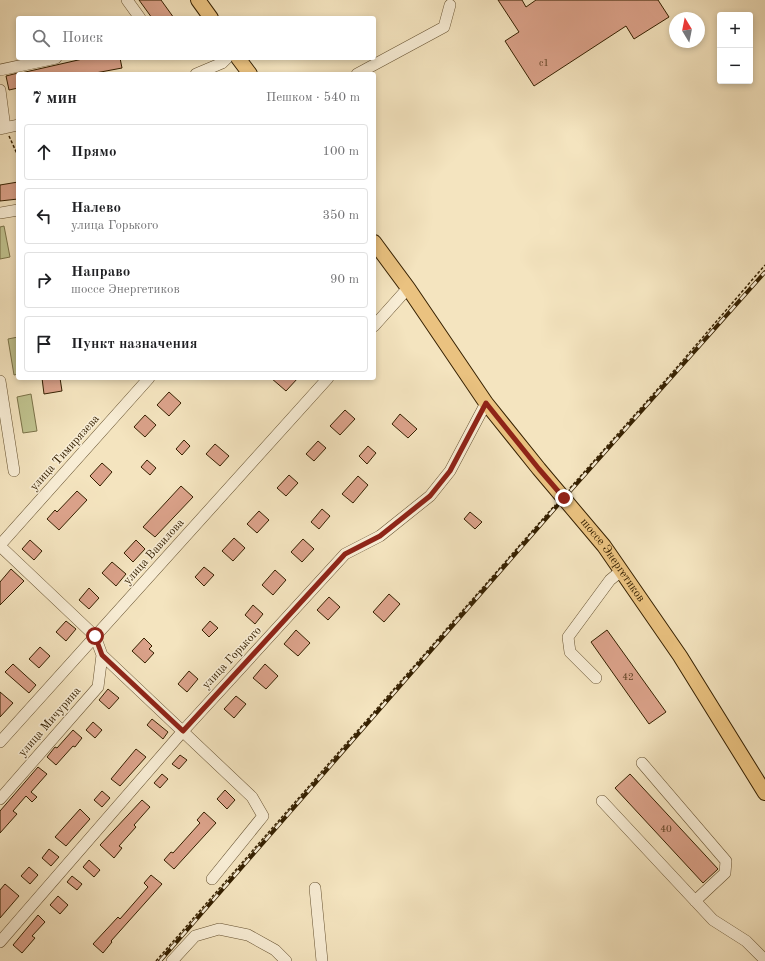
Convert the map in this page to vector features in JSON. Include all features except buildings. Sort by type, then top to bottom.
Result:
[{"type":"main road","points":[[198,0],[210,16]]},
{"type":"main road","points":[[240,60],[248,72]]},
{"type":"main road","name":"шоссе Энергетиков","points":[[376,245],[408,288],[486,403],[604,546],[680,656],[765,793]]},
{"type":"street","points":[[127,0],[139,16]]},
{"type":"street","points":[[360,72],[444,27],[450,5]]},
{"type":"street","points":[[0,70],[47,60]]},
{"type":"street","points":[[201,72],[222,63],[225,60]]},
{"type":"street","points":[[0,90],[2,128],[16,125]]},
{"type":"street","points":[[0,213],[16,210]]},
{"type":"street","points":[[376,324],[408,288]]},
{"type":"street","name":"улица Тимирязева","points":[[0,546],[147,380]]},
{"type":"street","name":"улица Вавилова","points":[[0,742],[326,380]]},
{"type":"street","points":[[0,384],[14,471]]},
{"type":"street","name":"улица Горького","points":[[0,942],[183,731],[345,554],[380,536],[430,496],[450,471],[486,403]]},
{"type":"street","points":[[0,546],[95,636],[102,655],[252,797],[263,816],[212,879]]},
{"type":"street","points":[[596,678],[570,652],[568,637],[610,580],[621,571]]},
{"type":"street","name":"улица Мичурина","points":[[0,799],[98,687],[102,655]]},
{"type":"street","points":[[642,763],[726,860],[725,873],[696,901]]},
{"type":"street","points":[[602,801],[713,920],[746,941],[765,960]]},
{"type":"street","points":[[315,888],[322,961]]},
{"type":"street","points":[[172,961],[195,936],[219,930],[248,935],[275,950],[286,961]]},
{"type":"path","points":[[2,128],[16,152]]},
{"type":"path","points":[[156,961],[765,265]]},
{"type":"green space","points":[[4,226],[10,257],[0,259],[0,227]]},
{"type":"green space","points":[[16,337],[16,374],[14,375],[8,339]]},
{"type":"green space","points":[[31,394],[37,431],[23,433],[17,397]]},
{"type":"railway","points":[[160,961],[564,498],[765,272]]},
{"type":"route","points":[[95,636],[102,655],[183,731],[345,554],[380,536],[430,496],[450,471],[486,403],[564,498]]}]
